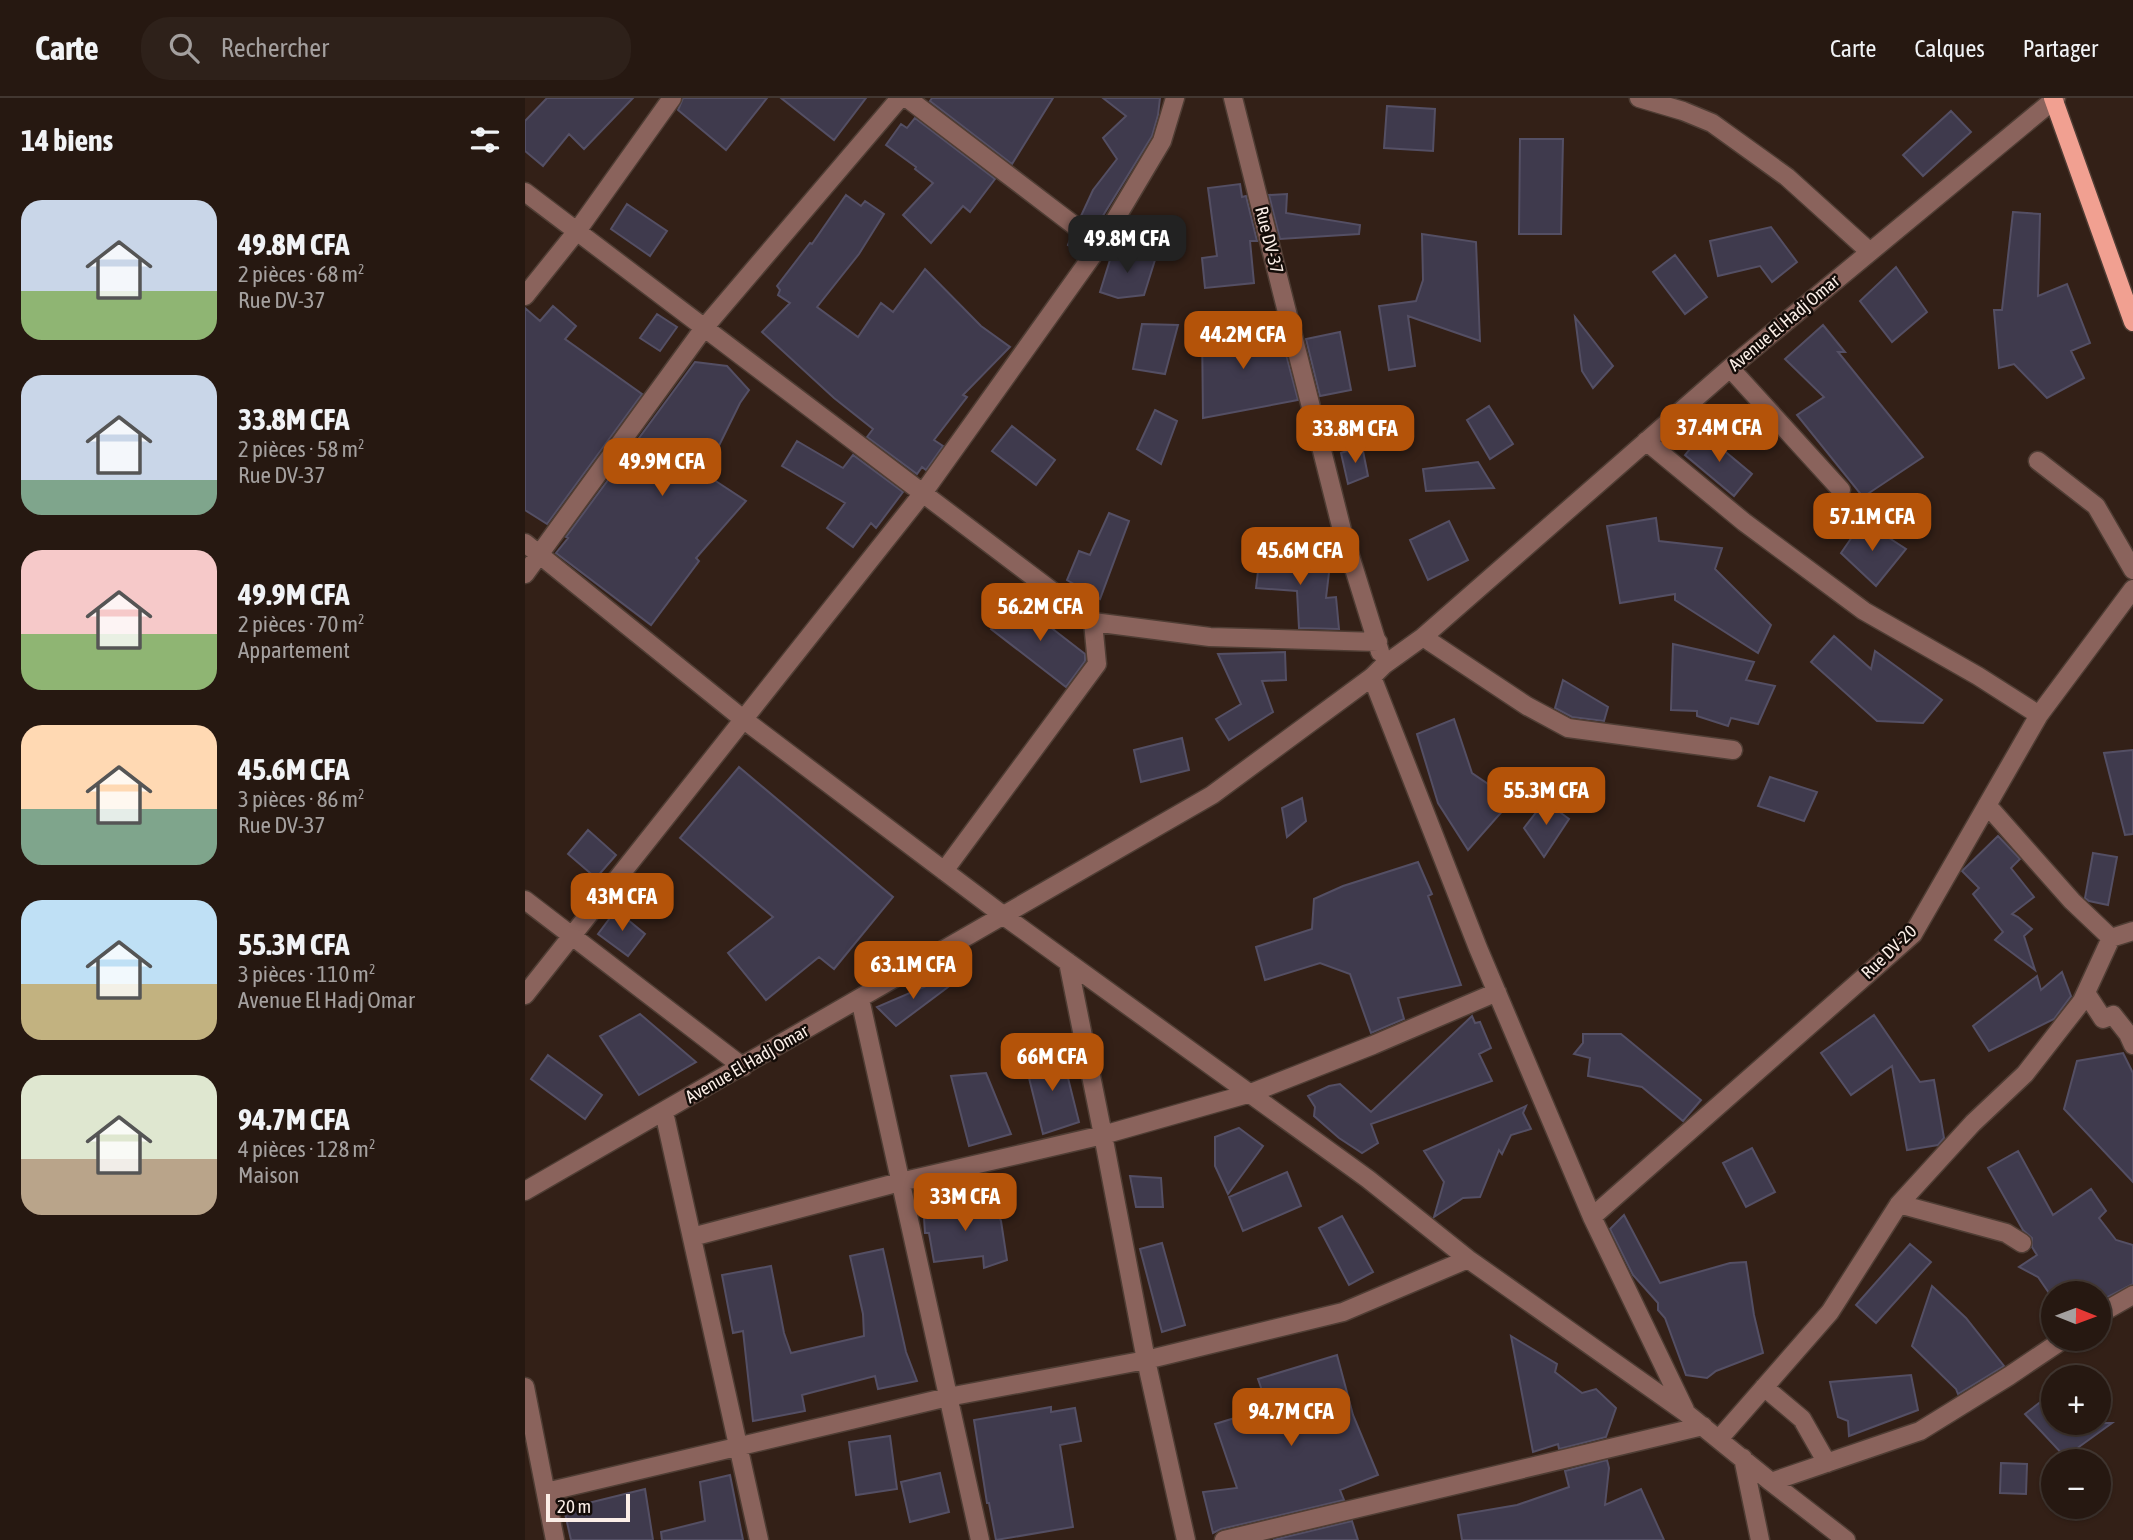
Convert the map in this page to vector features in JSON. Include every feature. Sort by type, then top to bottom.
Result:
[{"type":"main road","points":[[2054,98],[2133,322]]},
{"type":"street","points":[[525,296],[577,231],[673,98]]},
{"type":"street","points":[[525,574],[704,328],[900,98]]},
{"type":"street","points":[[907,98],[1100,245]]},
{"type":"street","points":[[525,995],[923,494],[1100,245],[1162,141],[1175,98]]},
{"type":"street","name":"Rue DV-37","points":[[1233,98],[1342,530],[1377,642],[1378,671],[1497,992],[1592,1217],[1686,1413]]},
{"type":"street","points":[[1639,98],[1712,123],[1787,177],[1870,252]]},
{"type":"street","name":"Avenue El Hadj Omar","points":[[525,1191],[1212,794],[1423,637],[1730,368],[2054,98]]},
{"type":"street","points":[[525,192],[1093,622],[1210,636],[1377,642]]},
{"type":"street","points":[[1730,368],[1841,491]]},
{"type":"street","points":[[1646,441],[1744,522],[1864,611],[1978,676],[2039,715]]},
{"type":"street","points":[[2038,461],[2096,506],[2133,569]]},
{"type":"street","points":[[525,543],[743,719],[944,871],[1368,1179],[1468,1259],[1686,1413],[1846,1540]]},
{"type":"street","name":"Rue DV-20","points":[[1592,1217],[1913,933],[2039,715],[2133,589]]},
{"type":"street","points":[[944,871],[1097,664],[1093,622]]},
{"type":"street","points":[[1423,637],[1527,706],[1568,728],[1733,750]]},
{"type":"street","points":[[1987,805],[2072,901],[2111,938]]},
{"type":"street","points":[[525,900],[743,1067]]},
{"type":"street","points":[[1719,1439],[1830,1312],[1899,1204],[1973,1123],[2025,1074],[2082,1001],[2111,938],[2133,930]]},
{"type":"street","points":[[1068,962],[1146,1360],[1186,1540]]},
{"type":"street","points":[[692,1237],[900,1182],[1103,1135],[1251,1093],[1497,992]]},
{"type":"street","points":[[2086,993],[2103,1019],[2113,1015],[2133,1045]]},
{"type":"street","points":[[860,999],[980,1540]]},
{"type":"street","points":[[664,1112],[759,1540]]},
{"type":"street","points":[[1899,1204],[2006,1233],[2022,1243]]},
{"type":"street","points":[[546,1492],[949,1397],[1146,1360],[1343,1312],[1468,1259]]},
{"type":"street","points":[[2111,1308],[2133,1295]]},
{"type":"street","points":[[1771,1482],[1920,1431],[2046,1351]]},
{"type":"street","points":[[525,1387],[555,1540]]},
{"type":"street","points":[[1764,1387],[1802,1419],[1826,1463]]},
{"type":"street","points":[[1224,1540],[1703,1426]]},
{"type":"street","points":[[1743,1458],[1760,1540]]},
{"type":"building","points":[[547,98],[633,98],[584,149],[569,134],[543,166],[525,151],[525,121]]},
{"type":"building","points":[[683,98],[767,98],[726,150],[678,110]]},
{"type":"building","points":[[781,98],[866,98],[834,140]]},
{"type":"building","points":[[932,98],[1053,98],[1012,164],[930,101]]},
{"type":"building","points":[[1103,98],[1160,98],[1152,136],[1096,227],[1081,216],[1093,190],[1117,159],[1103,138],[1126,116]]},
{"type":"building","points":[[1387,106],[1435,109],[1433,151],[1384,148]]},
{"type":"building","points":[[1951,111],[1971,132],[1923,176],[1903,155]]},
{"type":"building","points":[[915,118],[995,179],[970,212],[963,206],[931,243],[903,215],[933,183],[886,145],[901,124],[907,128]]},
{"type":"building","points":[[1520,139],[1563,139],[1561,234],[1519,234]]},
{"type":"building","points":[[1240,184],[1242,197],[1246,196],[1257,241],[1250,241],[1254,283],[1205,288],[1202,258],[1217,256],[1208,188]]},
{"type":"building","points":[[1287,194],[1286,213],[1360,225],[1359,234],[1280,239],[1269,195]]},
{"type":"building","points":[[846,195],[861,206],[865,201],[884,214],[859,254],[817,307],[858,337],[881,303],[893,312],[925,269],[981,326],[1010,347],[963,395],[967,397],[934,440],[943,446],[926,470],[922,467],[917,474],[867,437],[873,429],[834,398],[762,332],[790,303],[778,295],[780,290],[777,286],[810,243],[812,244]]},
{"type":"building","points":[[627,204],[667,231],[650,256],[611,229]]},
{"type":"building","points":[[2013,212],[2040,214],[2038,296],[2067,284],[2090,343],[2071,351],[2084,378],[2047,398],[2014,364],[1999,368],[1994,310],[2002,310]]},
{"type":"building","points":[[1771,227],[1797,262],[1772,282],[1760,266],[1718,276],[1710,241]]},
{"type":"building","points":[[1422,234],[1476,242],[1480,341],[1408,316],[1415,366],[1389,370],[1379,306],[1416,301],[1423,280]]},
{"type":"building","points":[[1071,237],[1083,247],[1080,252],[1068,245]]},
{"type":"building","points":[[1114,247],[1155,260],[1144,295],[1118,298],[1100,292]]},
{"type":"building","points":[[1675,255],[1707,297],[1685,314],[1653,272]]},
{"type":"building","points":[[1896,267],[1927,312],[1892,342],[1860,301]]},
{"type":"building","points":[[553,306],[576,326],[565,339],[642,394],[547,524],[525,510],[525,308],[540,321]]},
{"type":"building","points":[[657,314],[677,327],[660,351],[640,338]]},
{"type":"building","points":[[1575,317],[1613,366],[1593,388],[1582,371]]},
{"type":"building","points":[[1142,324],[1178,325],[1165,374],[1133,369]]},
{"type":"building","points":[[1823,325],[1845,352],[1838,352],[1923,457],[1863,497],[1797,415],[1824,397],[1785,359]]},
{"type":"building","points":[[1202,327],[1266,327],[1266,347],[1283,343],[1298,400],[1203,418]]},
{"type":"building","points":[[1340,332],[1351,390],[1320,396],[1306,339]]},
{"type":"building","points":[[695,362],[727,366],[749,390],[705,474],[746,501],[696,558],[699,561],[651,625],[556,553]]},
{"type":"building","points":[[1489,406],[1513,444],[1490,459],[1467,420]]},
{"type":"building","points":[[1155,410],[1177,421],[1161,464],[1137,449]]},
{"type":"building","points":[[1012,426],[1055,460],[1036,485],[992,451]]},
{"type":"building","points":[[1703,433],[1752,474],[1734,496],[1685,455]]},
{"type":"building","points":[[797,441],[843,468],[853,455],[903,492],[876,528],[871,523],[853,547],[827,528],[845,503],[782,466]]},
{"type":"building","points":[[1362,446],[1368,476],[1348,484],[1341,453]]},
{"type":"building","points":[[1478,462],[1494,488],[1426,491],[1423,469]]},
{"type":"building","points":[[1109,513],[1129,521],[1100,599],[1067,580],[1079,551],[1090,555]]},
{"type":"building","points":[[1656,518],[1659,541],[1722,548],[1715,569],[1771,625],[1758,653],[1675,600],[1675,594],[1620,603],[1607,526]]},
{"type":"building","points":[[1449,521],[1468,560],[1428,580],[1410,540]]},
{"type":"building","points":[[1863,521],[1906,549],[1876,586],[1841,553]]},
{"type":"building","points":[[1261,546],[1293,548],[1290,565],[1330,564],[1326,598],[1336,597],[1339,629],[1299,628],[1297,591],[1256,588]]},
{"type":"building","points":[[1014,599],[1085,654],[1085,661],[1066,687],[991,629]]},
{"type":"building","points":[[1834,636],[1871,669],[1875,651],[1942,700],[1923,723],[1877,721],[1811,662]]},
{"type":"building","points":[[1673,644],[1754,662],[1746,680],[1775,686],[1758,724],[1731,718],[1728,726],[1697,716],[1697,711],[1671,710]]},
{"type":"building","points":[[1285,652],[1286,680],[1262,681],[1273,712],[1229,740],[1216,719],[1241,704],[1218,654]]},
{"type":"building","points":[[1563,680],[1608,707],[1604,721],[1572,717],[1555,708]]},
{"type":"building","points":[[1454,719],[1472,773],[1491,786],[1506,807],[1468,850],[1438,803],[1417,734]]},
{"type":"building","points":[[1182,738],[1189,770],[1141,782],[1134,750]]},
{"type":"building","points":[[2133,750],[2133,834],[2125,835],[2104,753]]},
{"type":"building","points":[[739,767],[893,897],[834,969],[819,957],[766,1000],[728,953],[773,917],[680,838]]},
{"type":"building","points":[[1770,777],[1817,792],[1804,821],[1758,806]]},
{"type":"building","points":[[1302,798],[1306,821],[1287,837],[1282,808]]},
{"type":"building","points":[[1545,801],[1569,819],[1544,857],[1524,828]]},
{"type":"building","points":[[588,830],[616,855],[596,878],[568,854]]},
{"type":"building","points":[[1998,836],[2020,859],[2011,868],[2034,897],[2012,914],[2032,929],[2024,936],[2035,970],[1995,940],[2003,932],[1973,894],[1979,888],[1962,871]]},
{"type":"building","points":[[2093,853],[2117,857],[2108,905],[2085,898]]},
{"type":"building","points":[[1418,862],[1432,894],[1428,896],[1461,985],[1398,998],[1404,1019],[1371,1033],[1350,974],[1320,963],[1265,980],[1256,947],[1312,929],[1314,899],[1343,886]]},
{"type":"building","points":[[616,910],[645,934],[628,956],[598,934]]},
{"type":"building","points":[[2062,972],[2071,996],[2054,1019],[1989,1051],[1973,1026],[2037,976],[2041,990]]},
{"type":"building","points":[[947,977],[952,984],[896,1026],[877,1007]]},
{"type":"building","points":[[640,1014],[696,1062],[639,1095],[600,1036]]},
{"type":"building","points":[[1874,1015],[1920,1082],[1934,1080],[1944,1138],[1938,1145],[1907,1150],[1892,1066],[1851,1095],[1821,1053]]},
{"type":"building","points":[[1472,1016],[1475,1023],[1480,1022],[1491,1048],[1479,1054],[1492,1081],[1371,1124],[1378,1143],[1362,1153],[1339,1138],[1314,1116],[1315,1107],[1308,1096],[1340,1084],[1371,1112]]},
{"type":"building","points":[[1583,1034],[1621,1034],[1701,1100],[1683,1121],[1642,1087],[1588,1076],[1590,1058],[1574,1054],[1583,1043]]},
{"type":"building","points":[[2123,1053],[2133,1073],[2133,1182],[2064,1109],[2077,1061]]},
{"type":"building","points":[[1062,1054],[1079,1122],[1043,1134],[1025,1062]]},
{"type":"building","points":[[548,1055],[602,1095],[585,1119],[531,1079]]},
{"type":"building","points":[[986,1073],[1011,1134],[969,1146],[951,1076]]},
{"type":"building","points":[[1526,1106],[1523,1113],[1531,1129],[1511,1135],[1502,1154],[1499,1150],[1480,1197],[1463,1198],[1434,1217],[1444,1182],[1424,1151]]},
{"type":"building","points":[[1239,1128],[1263,1146],[1228,1194],[1215,1166],[1215,1137]]},
{"type":"building","points":[[1752,1148],[1775,1192],[1746,1207],[1723,1163]]},
{"type":"building","points":[[2018,1151],[2053,1215],[2091,1189],[2106,1211],[2099,1218],[2116,1240],[2133,1245],[2133,1284],[2111,1295],[2111,1281],[2041,1281],[2019,1267],[2037,1255],[2032,1247],[2032,1238],[2023,1230],[1988,1168]]},
{"type":"building","points":[[1287,1172],[1301,1206],[1243,1231],[1229,1197]]},
{"type":"building","points":[[1130,1176],[1161,1178],[1163,1207],[1136,1207]]},
{"type":"building","points":[[946,1200],[947,1213],[994,1204],[1001,1221],[1007,1260],[984,1268],[983,1256],[934,1262],[929,1233],[925,1233],[923,1202]]},
{"type":"building","points":[[1624,1215],[1660,1283],[1730,1263],[1746,1262],[1763,1353],[1716,1371],[1707,1378],[1686,1375],[1665,1318],[1658,1310],[1658,1303],[1633,1275],[1610,1229]]},
{"type":"building","points":[[1342,1216],[1373,1272],[1349,1285],[1319,1228]]},
{"type":"building","points":[[1162,1243],[1185,1325],[1162,1332],[1140,1249]]},
{"type":"building","points":[[1910,1244],[1931,1262],[1876,1323],[1856,1305]]},
{"type":"building","points":[[883,1249],[906,1352],[917,1381],[878,1389],[875,1376],[802,1395],[805,1411],[753,1421],[743,1331],[733,1333],[722,1275],[771,1266],[784,1333],[791,1353],[864,1336],[863,1314],[850,1256]]},
{"type":"building","points":[[1932,1286],[1966,1318],[2004,1366],[1958,1394],[1912,1346]]},
{"type":"building","points":[[1511,1336],[1557,1364],[1555,1372],[1582,1393],[1596,1389],[1616,1408],[1606,1437],[1559,1449],[1558,1444],[1533,1452]]},
{"type":"building","points":[[1337,1355],[1353,1415],[1378,1475],[1340,1490],[1344,1500],[1213,1533],[1203,1492],[1237,1488],[1215,1424],[1268,1408],[1258,1379]]},
{"type":"building","points":[[1911,1375],[1918,1410],[1849,1436],[1848,1421],[1838,1417],[1830,1382]]},
{"type":"building","points":[[2041,1401],[2041,1431],[2025,1414]]},
{"type":"building","points":[[1051,1407],[1051,1412],[1075,1408],[1081,1441],[1060,1445],[1073,1527],[996,1540],[987,1503],[974,1420]]},
{"type":"building","points":[[2045,1435],[2095,1435],[2076,1449],[2058,1449]]},
{"type":"building","points":[[890,1436],[897,1489],[856,1495],[849,1442]]},
{"type":"building","points":[[1607,1460],[1609,1468],[1605,1505],[1641,1489],[1664,1540],[1462,1540],[1458,1515],[1517,1505],[1569,1487],[1565,1471]]},
{"type":"building","points":[[2001,1463],[2027,1464],[2026,1494],[2000,1493]]},
{"type":"building","points":[[940,1473],[949,1512],[910,1522],[901,1482]]},
{"type":"building","points":[[730,1475],[743,1540],[662,1540],[661,1532],[705,1521],[700,1482]]},
{"type":"building","points":[[645,1489],[653,1540],[571,1540],[564,1509]]},
{"type":"building","points":[[1352,1521],[1358,1540],[1273,1540]]}]
